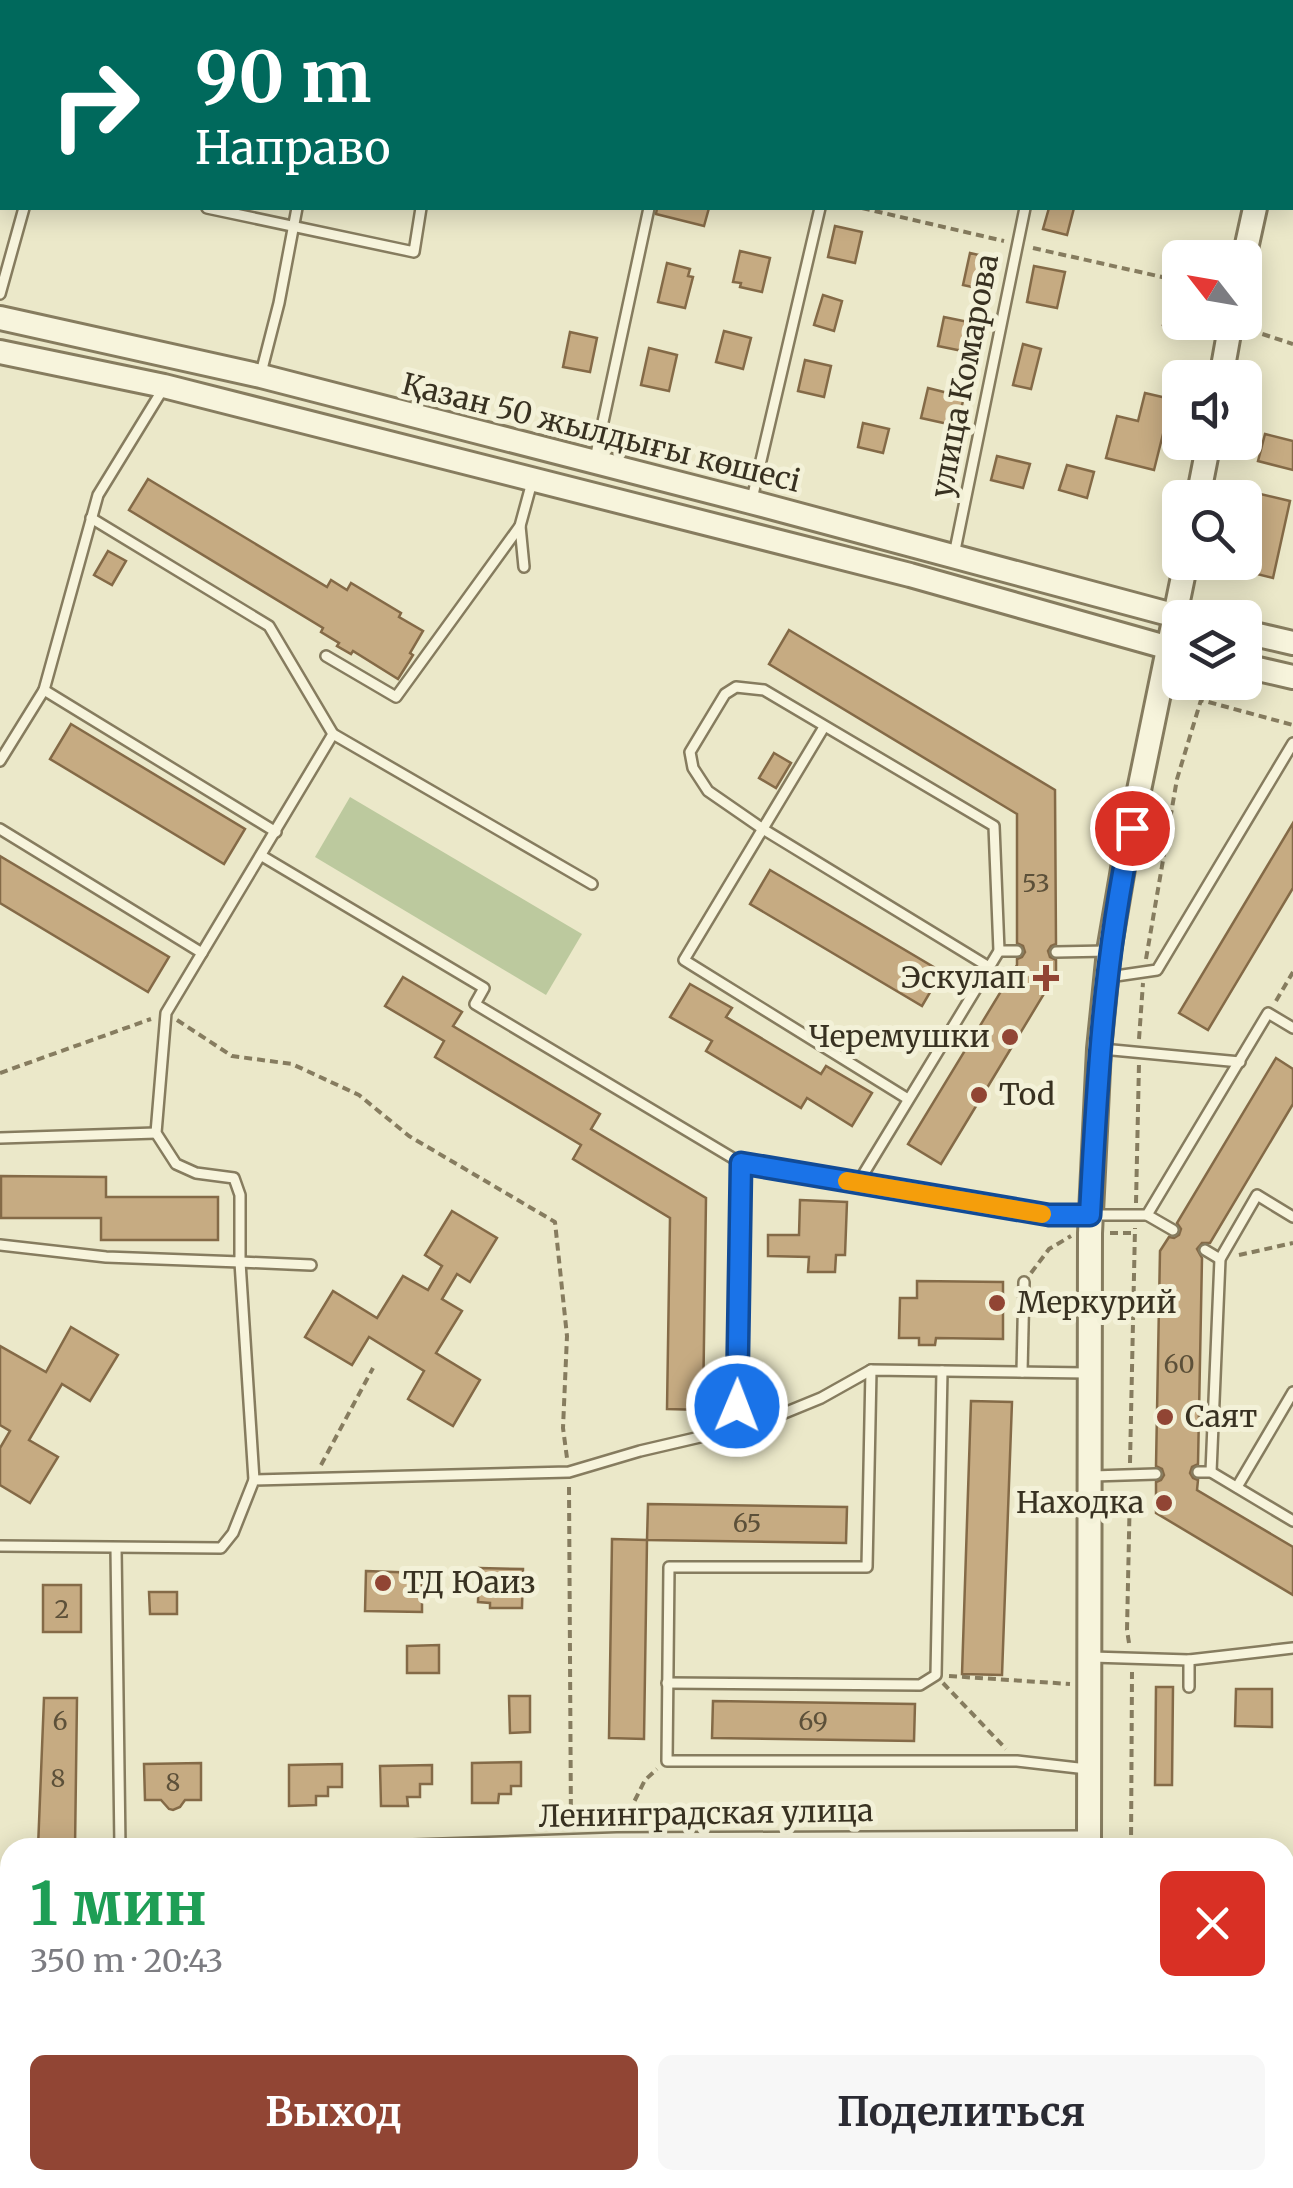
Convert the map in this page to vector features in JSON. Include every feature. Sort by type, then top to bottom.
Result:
[{"type":"street","points":[[1248,240],[1255,210]]},
{"type":"street","name":"Қазан 50 жылдығы көшесі","points":[[0,318],[261,376],[1162,611]]},
{"type":"street","name":"Қазан 50 жылдығы көшесі","points":[[0,352],[164,386],[910,575],[1162,646]]},
{"type":"street","points":[[910,575],[917,546]]},
{"type":"street","points":[[1262,636],[1293,643]]},
{"type":"street","points":[[1262,670],[1293,677]]},
{"type":"street","points":[[1089,1838],[1090,1224],[1100,1049],[1109,952],[1124,863],[1162,700]]},
{"type":"lane","points":[[0,294],[23,210]]},
{"type":"lane","points":[[217,210],[414,252],[421,210]]},
{"type":"lane","points":[[261,376],[297,210]]},
{"type":"lane","points":[[594,462],[649,210]]},
{"type":"lane","points":[[751,502],[820,210]]},
{"type":"lane","name":"улица Комарова","points":[[954,555],[1025,210]]},
{"type":"lane","points":[[0,761],[44,690],[98,495],[164,386]]},
{"type":"lane","points":[[326,656],[396,697],[520,526],[533,480]]},
{"type":"lane","points":[[91,518],[269,626],[333,734],[592,884]]},
{"type":"lane","points":[[520,526],[524,567]]},
{"type":"lane","points":[[858,1183],[999,951],[994,826],[764,690],[736,688],[725,694],[690,752],[693,768],[708,791],[763,829],[989,967]]},
{"type":"lane","points":[[44,690],[276,832]]},
{"type":"lane","points":[[824,727],[684,960],[908,1100]]},
{"type":"lane","points":[[0,1546],[220,1548],[232,1534],[254,1480],[240,1262],[240,1195],[234,1178],[196,1172],[176,1164],[156,1133],[166,1013],[333,734]]},
{"type":"lane","points":[[1106,978],[1156,970],[1293,742]]},
{"type":"lane","points":[[0,829],[202,953]]},
{"type":"lane","points":[[262,856],[484,988],[474,1004],[741,1163],[1090,1224],[1141,1215],[1172,1230]]},
{"type":"lane","points":[[999,951],[1017,951]]},
{"type":"lane","points":[[1056,952],[1109,952]]},
{"type":"lane","points":[[1141,1215],[1268,1013],[1293,1028]]},
{"type":"lane","points":[[1100,1049],[1240,1062]]},
{"type":"lane","points":[[0,1138],[156,1133]]},
{"type":"lane","points":[[737,1406],[741,1163]]},
{"type":"lane","points":[[1211,1472],[1220,1259],[1257,1195],[1293,1217]]},
{"type":"lane","points":[[0,1245],[106,1258],[311,1266]]},
{"type":"lane","points":[[1206,1250],[1220,1259]]},
{"type":"lane","points":[[1022,1372],[1024,1282]]},
{"type":"lane","points":[[870,1370],[867,1567],[668,1567],[667,1761],[1017,1762],[1089,1769]]},
{"type":"lane","points":[[254,1480],[569,1472],[760,1423],[821,1398],[870,1370],[1090,1374]]},
{"type":"lane","points":[[668,1683],[920,1685],[936,1676],[942,1372]]},
{"type":"lane","points":[[1237,1487],[1293,1392]]},
{"type":"lane","points":[[1198,1472],[1211,1472],[1293,1521]]},
{"type":"lane","points":[[1090,1476],[1156,1474]]},
{"type":"lane","points":[[116,1548],[120,1838]]},
{"type":"lane","points":[[1090,1657],[1188,1660],[1293,1648]]},
{"type":"lane","points":[[1188,1660],[1189,1687]]},
{"type":"path","points":[[1262,334],[1293,344]]},
{"type":"path","points":[[1130,1838],[1132,1658],[1126,1630],[1141,1215],[1139,1052],[1144,972],[1177,779],[1200,700],[1293,725]]},
{"type":"path","points":[[1268,1013],[1293,972]]},
{"type":"path","points":[[0,1073],[166,1013],[232,1056],[292,1064],[359,1094],[409,1136],[555,1222],[567,1336],[563,1428],[569,1472],[571,1838]]},
{"type":"path","points":[[1024,1282],[1049,1249],[1090,1224]]},
{"type":"path","points":[[1220,1259],[1293,1243]]},
{"type":"path","points":[[314,1478],[373,1368]]},
{"type":"path","points":[[936,1676],[1090,1686]]},
{"type":"path","points":[[936,1676],[1017,1762]]},
{"type":"path","points":[[617,1838],[645,1780],[667,1761]]},
{"type":"green space","points":[[350,797],[582,934],[546,995],[315,857]]},
{"type":"building","points":[[657,210],[708,210],[704,226],[656,214]]},
{"type":"building","points":[[1048,210],[1073,210],[1067,235],[1043,229]]},
{"type":"building","points":[[835,226],[862,232],[855,263],[828,257]]},
{"type":"building","points":[[740,251],[770,258],[762,292],[733,282]]},
{"type":"building","points":[[970,253],[992,258],[986,290],[963,285]]},
{"type":"building","points":[[667,263],[690,269],[688,276],[693,277],[685,308],[658,302]]},
{"type":"building","points":[[1034,266],[1065,272],[1057,308],[1027,302]]},
{"type":"building","points":[[823,295],[842,301],[834,331],[814,325]]},
{"type":"building","points":[[944,317],[978,324],[972,353],[938,346]]},
{"type":"building","points":[[724,331],[751,338],[743,369],[716,362]]},
{"type":"building","points":[[570,332],[597,338],[590,372],[563,367]]},
{"type":"building","points":[[1023,344],[1041,349],[1031,389],[1013,385]]},
{"type":"building","points":[[649,348],[677,355],[669,391],[641,385]]},
{"type":"building","points":[[805,360],[831,366],[824,397],[798,391]]},
{"type":"building","points":[[928,388],[964,397],[957,426],[921,418]]},
{"type":"building","points":[[1145,393],[1162,397],[1162,438],[1154,470],[1106,458],[1117,416],[1138,421]]},
{"type":"building","points":[[863,423],[889,429],[883,453],[858,447]]},
{"type":"building","points":[[1265,434],[1293,441],[1293,470],[1258,461],[1262,460]]},
{"type":"building","points":[[997,456],[1030,464],[1023,488],[991,480]]},
{"type":"building","points":[[1067,465],[1094,472],[1087,498],[1059,490]]},
{"type":"building","points":[[148,479],[327,587],[331,580],[347,590],[351,583],[401,613],[399,617],[423,631],[398,679],[353,651],[351,654],[337,646],[339,643],[321,632],[323,628],[129,510]]},
{"type":"building","points":[[1262,494],[1290,501],[1273,578],[1262,575]]},
{"type":"building","points":[[108,551],[126,561],[112,585],[94,575]]},
{"type":"building","points":[[789,630],[1055,790],[1056,944],[1048,951],[1056,960],[1056,974],[941,1164],[908,1144],[1017,965],[1017,959],[1025,952],[1017,943],[1017,814],[769,664]]},
{"type":"building","points":[[71,724],[245,829],[224,864],[50,759]]},
{"type":"building","points":[[774,753],[791,763],[776,788],[759,778]]},
{"type":"building","points":[[1293,823],[1293,888],[1208,1030],[1179,1013]]},
{"type":"building","points":[[0,856],[169,957],[148,992],[0,903]]},
{"type":"building","points":[[770,870],[942,972],[922,1006],[750,904]]},
{"type":"building","points":[[403,977],[462,1012],[453,1026],[600,1114],[591,1129],[706,1198],[703,1410],[667,1409],[670,1218],[573,1159],[581,1145],[435,1057],[444,1041],[385,1006]]},
{"type":"building","points":[[690,984],[732,1008],[726,1017],[821,1074],[826,1066],[872,1093],[852,1126],[807,1098],[801,1108],[706,1051],[712,1041],[670,1017]]},
{"type":"building","points":[[1276,1058],[1293,1069],[1293,1104],[1210,1243],[1202,1243],[1197,1249],[1202,1258],[1198,1464],[1190,1473],[1198,1480],[1197,1490],[1293,1547],[1293,1595],[1156,1513],[1156,1482],[1164,1475],[1156,1466],[1160,1251],[1169,1237],[1179,1235],[1177,1223]]},
{"type":"building","points":[[1,1176],[106,1177],[106,1197],[218,1197],[218,1240],[101,1240],[101,1218],[1,1218]]},
{"type":"building","points":[[800,1200],[847,1202],[845,1255],[836,1255],[835,1272],[808,1272],[809,1257],[768,1256],[768,1235],[799,1235]]},
{"type":"building","points":[[452,1211],[497,1238],[470,1282],[457,1274],[442,1299],[462,1311],[436,1353],[480,1380],[453,1426],[408,1399],[424,1371],[369,1337],[352,1365],[305,1337],[333,1291],[377,1318],[403,1276],[428,1290],[442,1266],[425,1255]]},
{"type":"building","points":[[917,1281],[1003,1282],[1003,1339],[936,1338],[935,1345],[919,1345],[919,1338],[899,1338],[900,1298],[917,1298]]},
{"type":"building","points":[[71,1327],[118,1355],[90,1401],[62,1384],[29,1440],[58,1457],[30,1503],[0,1485],[0,1448],[10,1431],[0,1425],[0,1346],[46,1372]]},
{"type":"building","points":[[971,1401],[1012,1402],[1002,1675],[962,1674]]},
{"type":"building","points":[[648,1504],[847,1507],[846,1543],[647,1540]]},
{"type":"building","points":[[612,1539],[647,1540],[644,1739],[609,1738]]},
{"type":"building","points":[[479,1568],[523,1569],[522,1608],[490,1608],[490,1603],[478,1602]]},
{"type":"building","points":[[366,1571],[422,1573],[422,1612],[365,1611]]},
{"type":"building","points":[[43,1585],[81,1585],[81,1632],[43,1632]]},
{"type":"building","points":[[149,1592],[177,1592],[177,1614],[150,1614]]},
{"type":"building","points":[[439,1645],[439,1673],[407,1673],[407,1646]]},
{"type":"building","points":[[1156,1687],[1173,1687],[1172,1785],[1155,1785]]},
{"type":"building","points":[[1236,1689],[1272,1689],[1272,1727],[1235,1726]]},
{"type":"building","points":[[509,1696],[530,1696],[530,1732],[510,1733]]},
{"type":"building","points":[[44,1698],[77,1698],[75,1838],[38,1838]]},
{"type":"building","points":[[713,1701],[915,1704],[914,1741],[712,1738]]},
{"type":"building","points":[[521,1762],[521,1786],[511,1786],[511,1794],[499,1794],[498,1803],[472,1803],[472,1763]]},
{"type":"building","points":[[201,1763],[201,1800],[185,1800],[173,1810],[161,1800],[145,1800],[144,1764]]},
{"type":"building","points":[[342,1764],[342,1787],[328,1787],[328,1796],[316,1796],[316,1805],[289,1806],[289,1765]]},
{"type":"building","points":[[432,1765],[432,1784],[420,1784],[420,1797],[407,1797],[408,1806],[381,1806],[380,1766]]},
{"type":"slow traffic","points":[[847,1181],[1042,1214]]},
{"type":"place","name":"Эскулап","points":[[1046,978]]},
{"type":"place","name":"Черемушки","points":[[1010,1037]]},
{"type":"place","name":"Tod","points":[[979,1095]]},
{"type":"place","name":"Меркурий","points":[[997,1303]]},
{"type":"place","name":"Саят","points":[[1165,1417]]},
{"type":"place","name":"Находка","points":[[1164,1503]]},
{"type":"place","name":"ТД Юаиз","points":[[383,1583]]},
{"type":"route","points":[[737,1406],[741,1163],[1049,1215],[1090,1215],[1109,952],[1132,828]]}]
